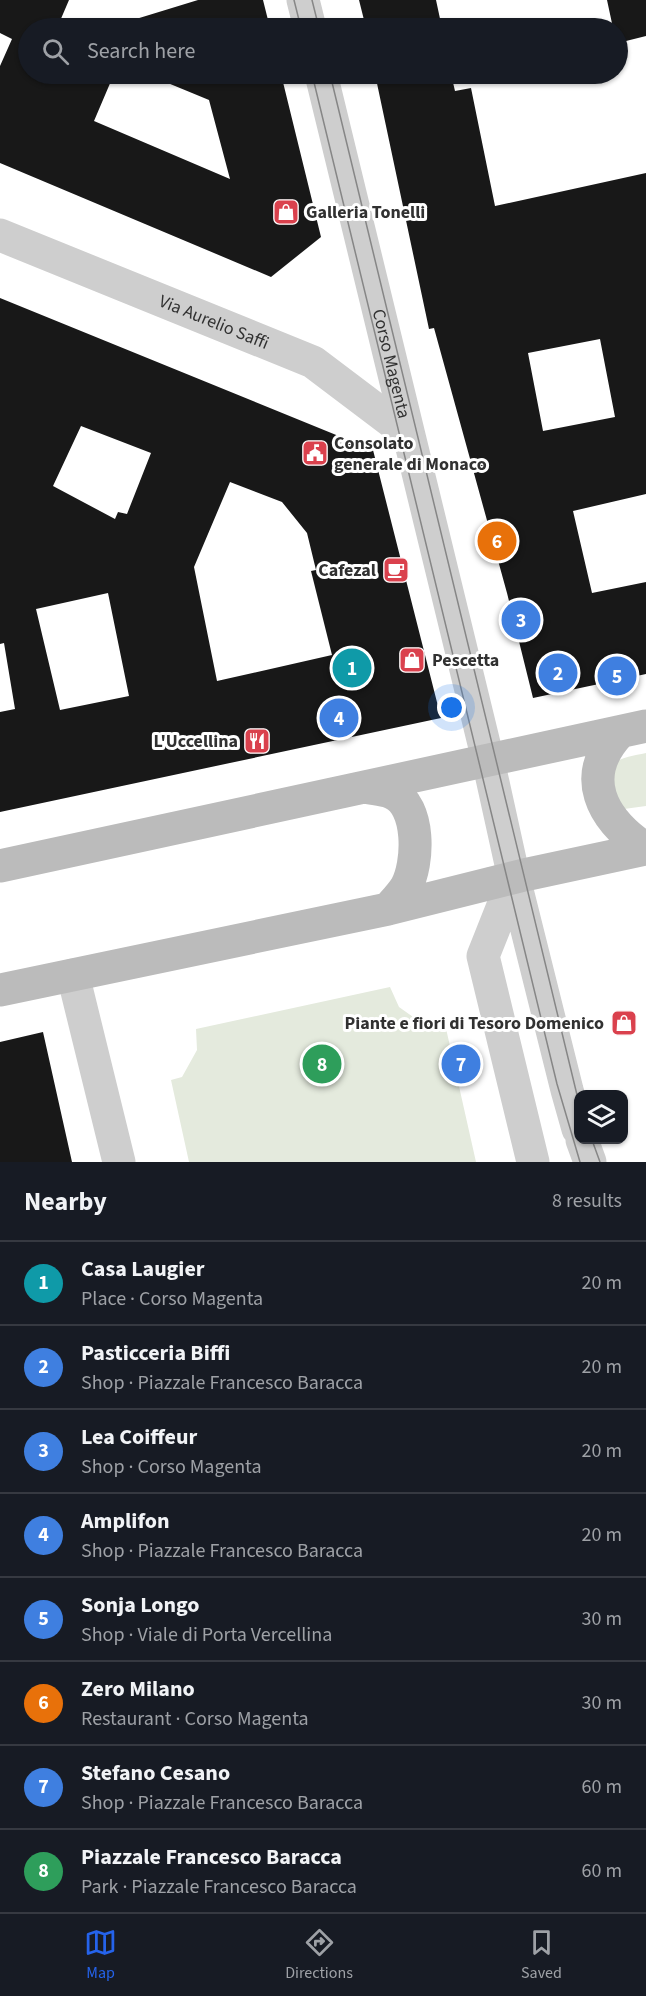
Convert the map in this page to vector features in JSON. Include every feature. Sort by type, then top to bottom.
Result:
[{"type":"main road","points":[[0,866],[633,729]]},
{"type":"main road","points":[[633,729],[609,744],[598,770],[597,783],[601,798],[615,823],[632,840],[646,849]]},
{"type":"main road","points":[[364,787],[392,793],[403,800],[413,822],[416,846],[412,870],[406,887],[388,909]]},
{"type":"main road","points":[[0,990],[388,909],[646,849]]},
{"type":"street","points":[[303,0],[308,18]]},
{"type":"street","name":"Corso Magenta","points":[[323,84],[488,760],[514,878],[574,1113]]},
{"type":"street","name":"Via Aurelio Saffi","points":[[0,235],[313,362],[403,430],[409,438]]},
{"type":"street","points":[[514,878],[483,956],[533,1162]]},
{"type":"street","points":[[73,975],[119,1162]]},
{"type":"street","points":[[583,1144],[590,1162]]},
{"type":"shaded area","points":[[646,753],[646,806],[624,809],[615,805],[608,768],[621,759]]},
{"type":"shaded area","points":[[390,987],[399,1007],[423,1024],[445,1024],[476,1162],[189,1162],[171,1080],[182,1077],[197,1050],[196,1029]]},
{"type":"building","points":[[0,0],[69,0],[61,18],[18,18],[18,84],[110,84],[94,121],[230,179],[209,100],[170,84],[283,84],[321,237],[271,277],[0,163],[0,66],[12,39],[0,33]]},
{"type":"building","points":[[198,0],[263,0],[268,18],[139,18]]},
{"type":"building","points":[[359,0],[436,0],[440,18],[364,18]]},
{"type":"building","points":[[607,0],[646,0],[646,36],[628,40],[628,18],[611,18]]},
{"type":"building","points":[[377,84],[453,84],[455,91],[471,88],[495,206],[646,173],[646,494],[573,511],[592,593],[646,582],[646,674],[533,698],[507,593],[434,328],[429,329]],"holes":[[[600,339],[615,417],[543,431],[528,353]]]},
{"type":"building","points":[[0,298],[373,450],[441,718],[0,812],[0,712],[15,709],[4,643],[0,644]],"holes":[[[81,426],[151,453],[127,514],[118,512],[115,519],[53,486]],[[230,482],[282,502],[307,533],[316,570],[311,571],[332,655],[217,681],[194,567]],[[108,593],[129,696],[60,710],[36,609]]]},
{"type":"building","points":[[43,1032],[72,1162],[0,1162],[0,1042]]},
{"type":"tram line","points":[[294,0],[298,18]]},
{"type":"tram line","points":[[312,0],[316,18]]},
{"type":"tram line","points":[[314,84],[557,1084],[580,1162]]},
{"type":"tram line","points":[[332,84],[576,1090]]},
{"type":"tram line","points":[[593,1144],[600,1162]]},
{"type":"place","name":"Galleria Tonelli","points":[[286,212]]},
{"type":"place","name":"Consolato generale di Monaco","points":[[315,453]]},
{"type":"place","name":"Zero Milano","points":[[497,541]]},
{"type":"place","name":"Cafezal","points":[[396,570]]},
{"type":"place","name":"Lea Coiffeur","points":[[521,620]]},
{"type":"place","name":"Pescetta","points":[[412,660]]},
{"type":"place","name":"Casa Laugier","points":[[352,668]]},
{"type":"place","name":"Pasticceria Biffi","points":[[558,673]]},
{"type":"place","name":"Sonja Longo","points":[[617,676]]},
{"type":"place","name":"Amplifon","points":[[339,718]]},
{"type":"place","name":"L'Uccellina","points":[[257,741]]},
{"type":"place","name":"Piante e fiori di Tesoro Domenico","points":[[624,1023]]},
{"type":"place","name":"Piazzale Francesco Baracca","points":[[322,1064]]},
{"type":"place","name":"Stefano Cesano","points":[[461,1064]]}]
